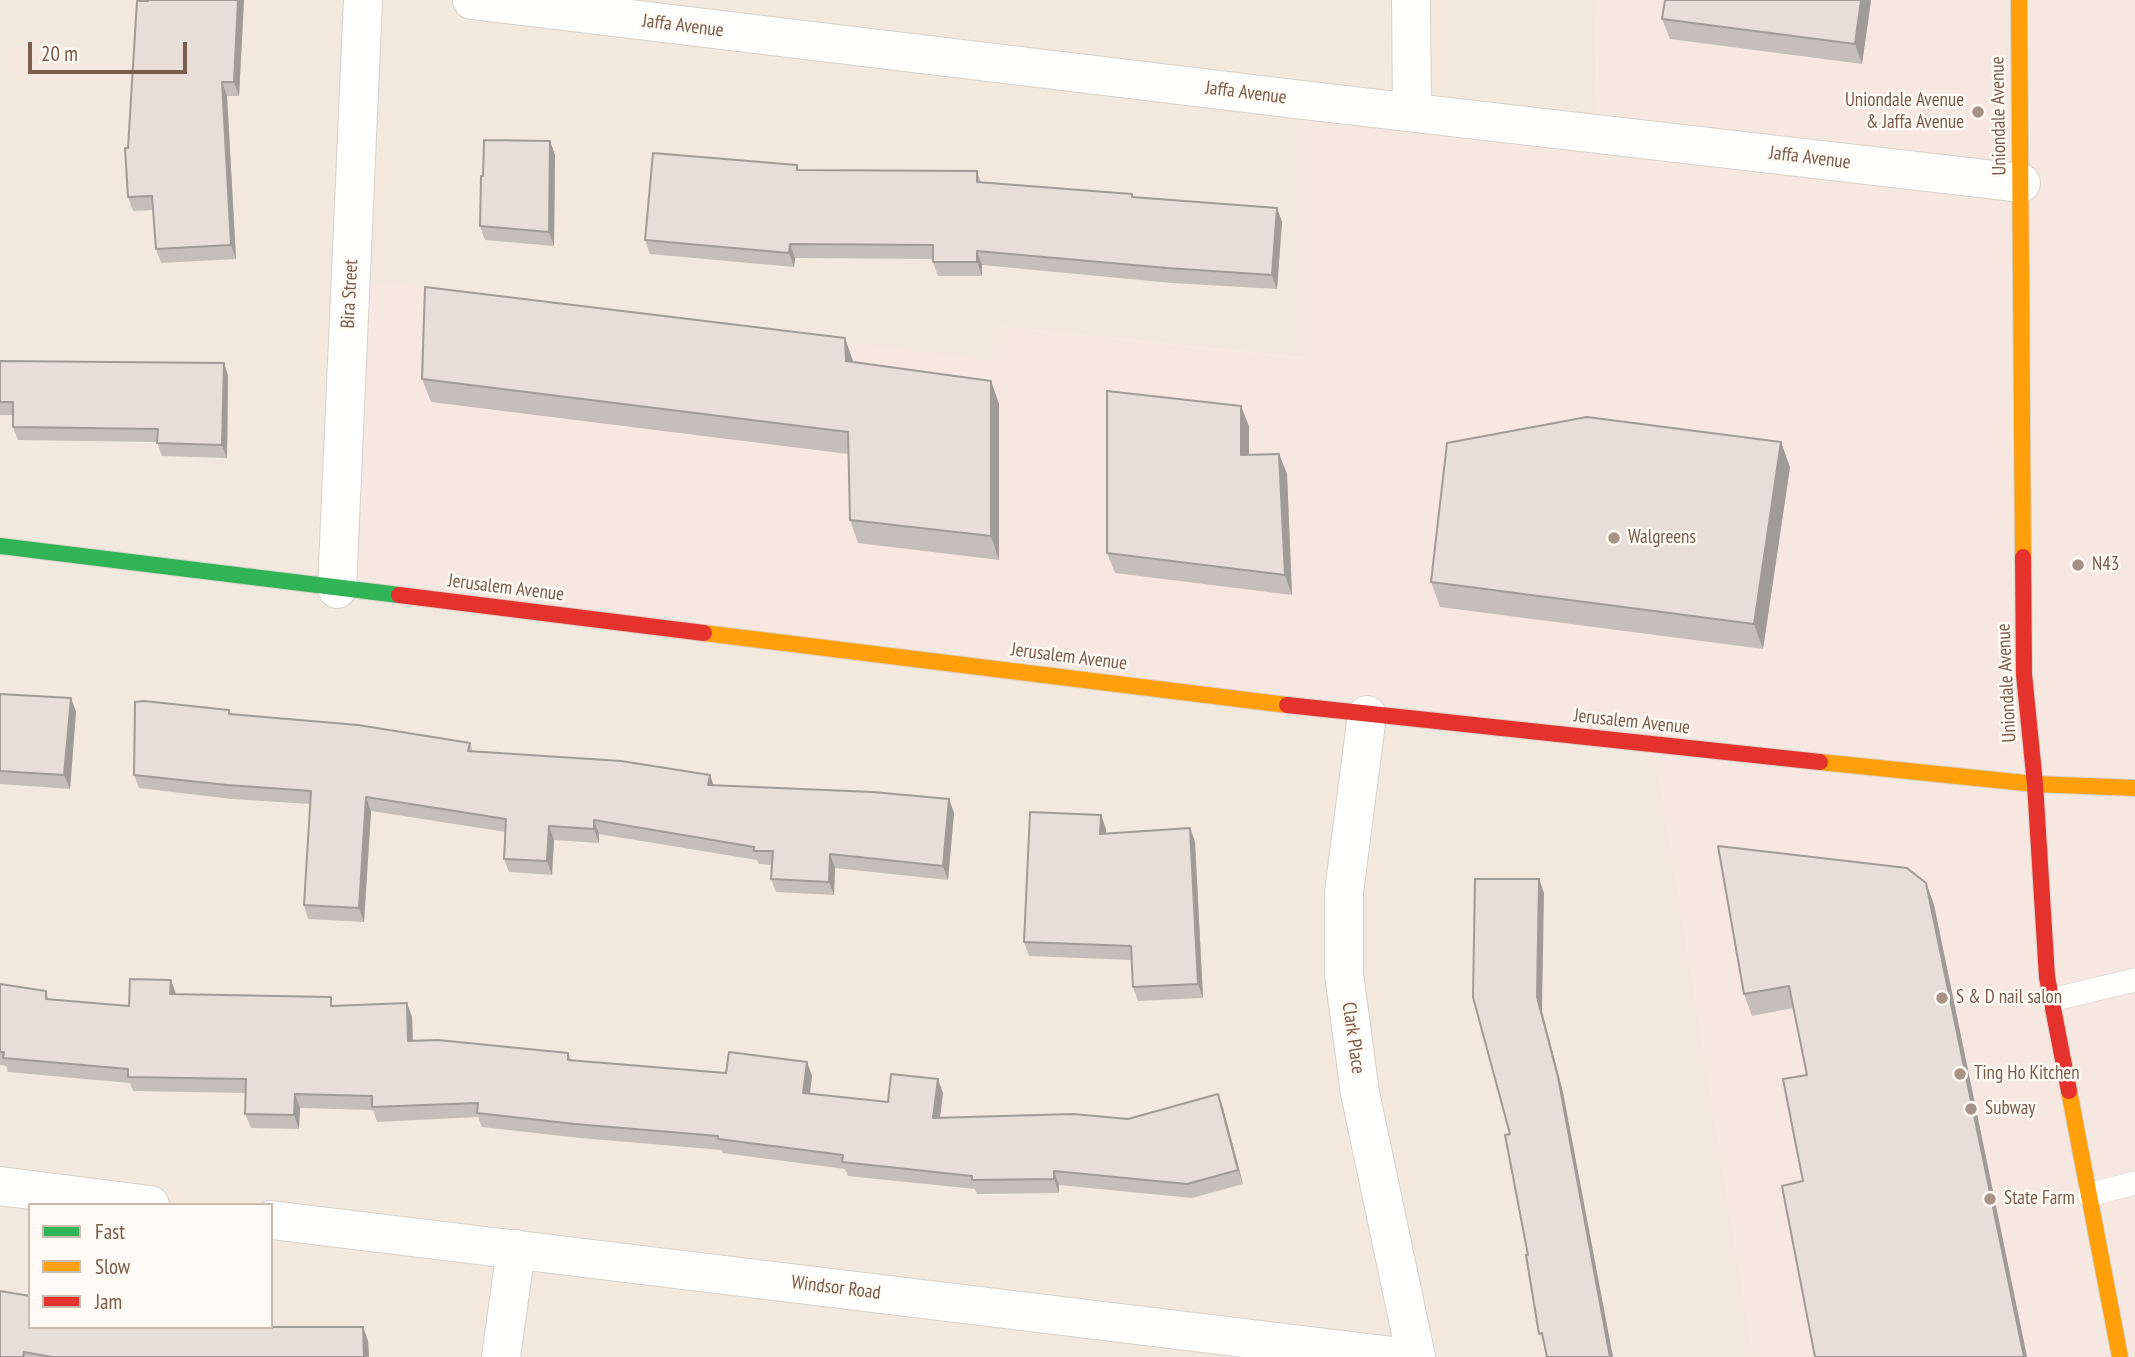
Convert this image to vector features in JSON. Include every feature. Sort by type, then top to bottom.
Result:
[{"type":"main road","name":"Uniondale Avenue","points":[[2019,0],[2024,674],[2035,784],[2047,976],[2120,1357]]},
{"type":"main road","name":"Jerusalem Avenue","points":[[0,546],[1367,716],[2035,784],[2135,788]]},
{"type":"street","name":"Bira Street","points":[[337,589],[363,0]]},
{"type":"street","name":"Jaffa Avenue","points":[[472,0],[2021,183]]},
{"type":"street","points":[[1411,0],[1412,112]]},
{"type":"street","name":"Clark Place","points":[[1367,716],[1344,892],[1344,974],[1360,1093],[1416,1357]]},
{"type":"street","points":[[0,1186],[134,1203]]},
{"type":"street","name":"Windsor Road","points":[[273,1220],[1401,1357]]},
{"type":"street","points":[[501,1357],[516,1250]]},
{"type":"lane","points":[[2052,1000],[2135,980]]},
{"type":"lane","points":[[2089,1195],[2135,1183]]},
{"type":"shaded area","points":[[0,0],[1596,0],[1597,133],[1303,100],[1304,358],[1003,327],[998,362],[1655,746],[1754,1357],[0,1357]]},
{"type":"shaded area","points":[[1596,0],[2135,0],[2135,1357],[1754,1357],[1655,746],[337,589],[351,279],[997,362],[1003,327],[1303,358],[1303,100],[1597,133]]},
{"type":"building","points":[[238,0],[234,82],[222,82],[231,245],[156,249],[152,196],[128,197],[125,148],[128,148],[137,1]]},
{"type":"building","points":[[1665,0],[1861,0],[1855,44],[1662,19]]},
{"type":"building","points":[[484,140],[550,141],[549,232],[480,226]]},
{"type":"building","points":[[653,153],[797,165],[797,170],[977,171],[977,182],[1277,208],[1272,275],[977,251],[977,262],[933,262],[933,245],[790,244],[789,253],[645,240]]},
{"type":"building","points":[[425,287],[845,338],[846,361],[991,381],[991,536],[850,520],[848,432],[422,379]]},
{"type":"building","points":[[0,361],[224,363],[222,445],[157,443],[158,429],[13,427],[13,402],[0,402]]},
{"type":"building","points":[[1107,391],[1241,406],[1241,455],[1279,454],[1285,575],[1107,553]]},
{"type":"building","name":"Walgreens","points":[[1587,417],[1781,442],[1754,624],[1431,582],[1447,443]]},
{"type":"building","points":[[0,694],[71,698],[64,775],[0,771]]},
{"type":"building","points":[[135,702],[229,710],[229,714],[358,725],[470,743],[468,751],[621,761],[710,775],[708,785],[873,792],[949,799],[943,866],[830,854],[829,882],[771,879],[773,851],[754,851],[754,847],[594,820],[594,829],[549,826],[547,861],[504,859],[506,819],[366,797],[359,908],[304,905],[311,791],[134,775]]},
{"type":"building","points":[[1030,812],[1101,815],[1100,834],[1190,828],[1198,984],[1133,987],[1131,946],[1024,942]]},
{"type":"building","points":[[1718,846],[1907,868],[1926,883],[2024,1357],[1815,1357],[1782,1186],[1803,1181],[1783,1079],[1807,1075],[1789,986],[1744,994]]},
{"type":"building","points":[[1475,879],[1539,879],[1537,997],[1558,1077],[1610,1357],[1547,1357],[1542,1333],[1539,1334],[1528,1255],[1505,1135],[1510,1134],[1473,997]]},
{"type":"building","points":[[130,979],[171,980],[170,994],[331,997],[331,1006],[407,1003],[408,1041],[438,1040],[568,1053],[568,1060],[726,1073],[729,1052],[807,1062],[803,1093],[888,1102],[891,1074],[938,1079],[933,1118],[1073,1114],[1128,1119],[1218,1094],[1238,1170],[1187,1184],[1054,1171],[1054,1179],[972,1180],[972,1176],[842,1162],[843,1155],[718,1139],[718,1136],[477,1113],[478,1103],[372,1107],[372,1096],[295,1094],[294,1115],[245,1114],[246,1079],[128,1077],[128,1069],[3,1058],[4,1052],[0,1052],[0,984],[46,991],[46,999],[129,1006]]},
{"type":"building","points":[[0,1291],[28,1296],[28,1329],[363,1327],[364,1357],[52,1357],[24,1352],[23,1357],[0,1357]]},
{"type":"traffic: fast","points":[[0,546],[399,595]]},
{"type":"traffic: slow","points":[[2019,0],[2023,557]]},
{"type":"traffic: slow","points":[[704,633],[1287,705]]},
{"type":"traffic: slow","points":[[1820,762],[2035,784],[2135,788]]},
{"type":"traffic: slow","points":[[2069,1091],[2120,1357]]},
{"type":"traffic: jam","points":[[2023,557],[2024,674],[2035,784],[2047,977],[2069,1091]]},
{"type":"traffic: jam","points":[[399,595],[704,633]]},
{"type":"traffic: jam","points":[[1287,705],[1820,762]]},
{"type":"place","name":"Uniondale Avenue & Jaffa Avenue","points":[[1978,112]]},
{"type":"place","name":"Walgreens","points":[[1614,538]]},
{"type":"place","name":"N43","points":[[2078,565]]},
{"type":"place","name":"S & D nail salon","points":[[1942,998]]},
{"type":"place","name":"Ting Ho Kitchen","points":[[1960,1074]]},
{"type":"place","name":"Subway","points":[[1971,1109]]},
{"type":"place","name":"State Farm","points":[[1990,1199]]}]
